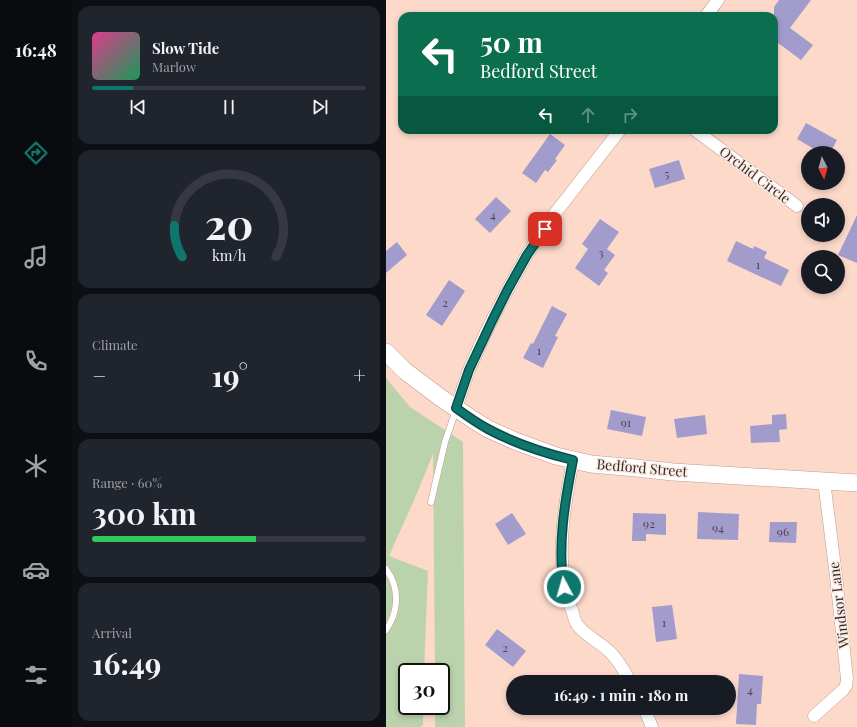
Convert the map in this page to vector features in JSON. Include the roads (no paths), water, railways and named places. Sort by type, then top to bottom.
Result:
[{"type":"main road","name":"Bedford Street","points":[[386,352],[405,371],[440,398],[488,429],[556,456],[591,464],[673,472],[857,483]]},
{"type":"street","points":[[709,12],[718,0]]},
{"type":"street","points":[[456,408],[469,370],[508,289],[527,255],[553,216],[617,134]]},
{"type":"street","name":"Orchid Circle","points":[[700,134],[797,206]]},
{"type":"street","points":[[573,460],[564,514],[562,548],[563,578],[566,595],[578,626],[609,651],[626,675]]},
{"type":"street","name":"Windsor Lane","points":[[814,716],[843,690],[847,681],[824,481]]},
{"type":"street","points":[[647,715],[652,727]]},
{"type":"lane","points":[[431,502],[444,442],[456,408]]},
{"type":"lane","points":[[386,569],[392,580],[396,600],[394,614],[386,630]]}]
